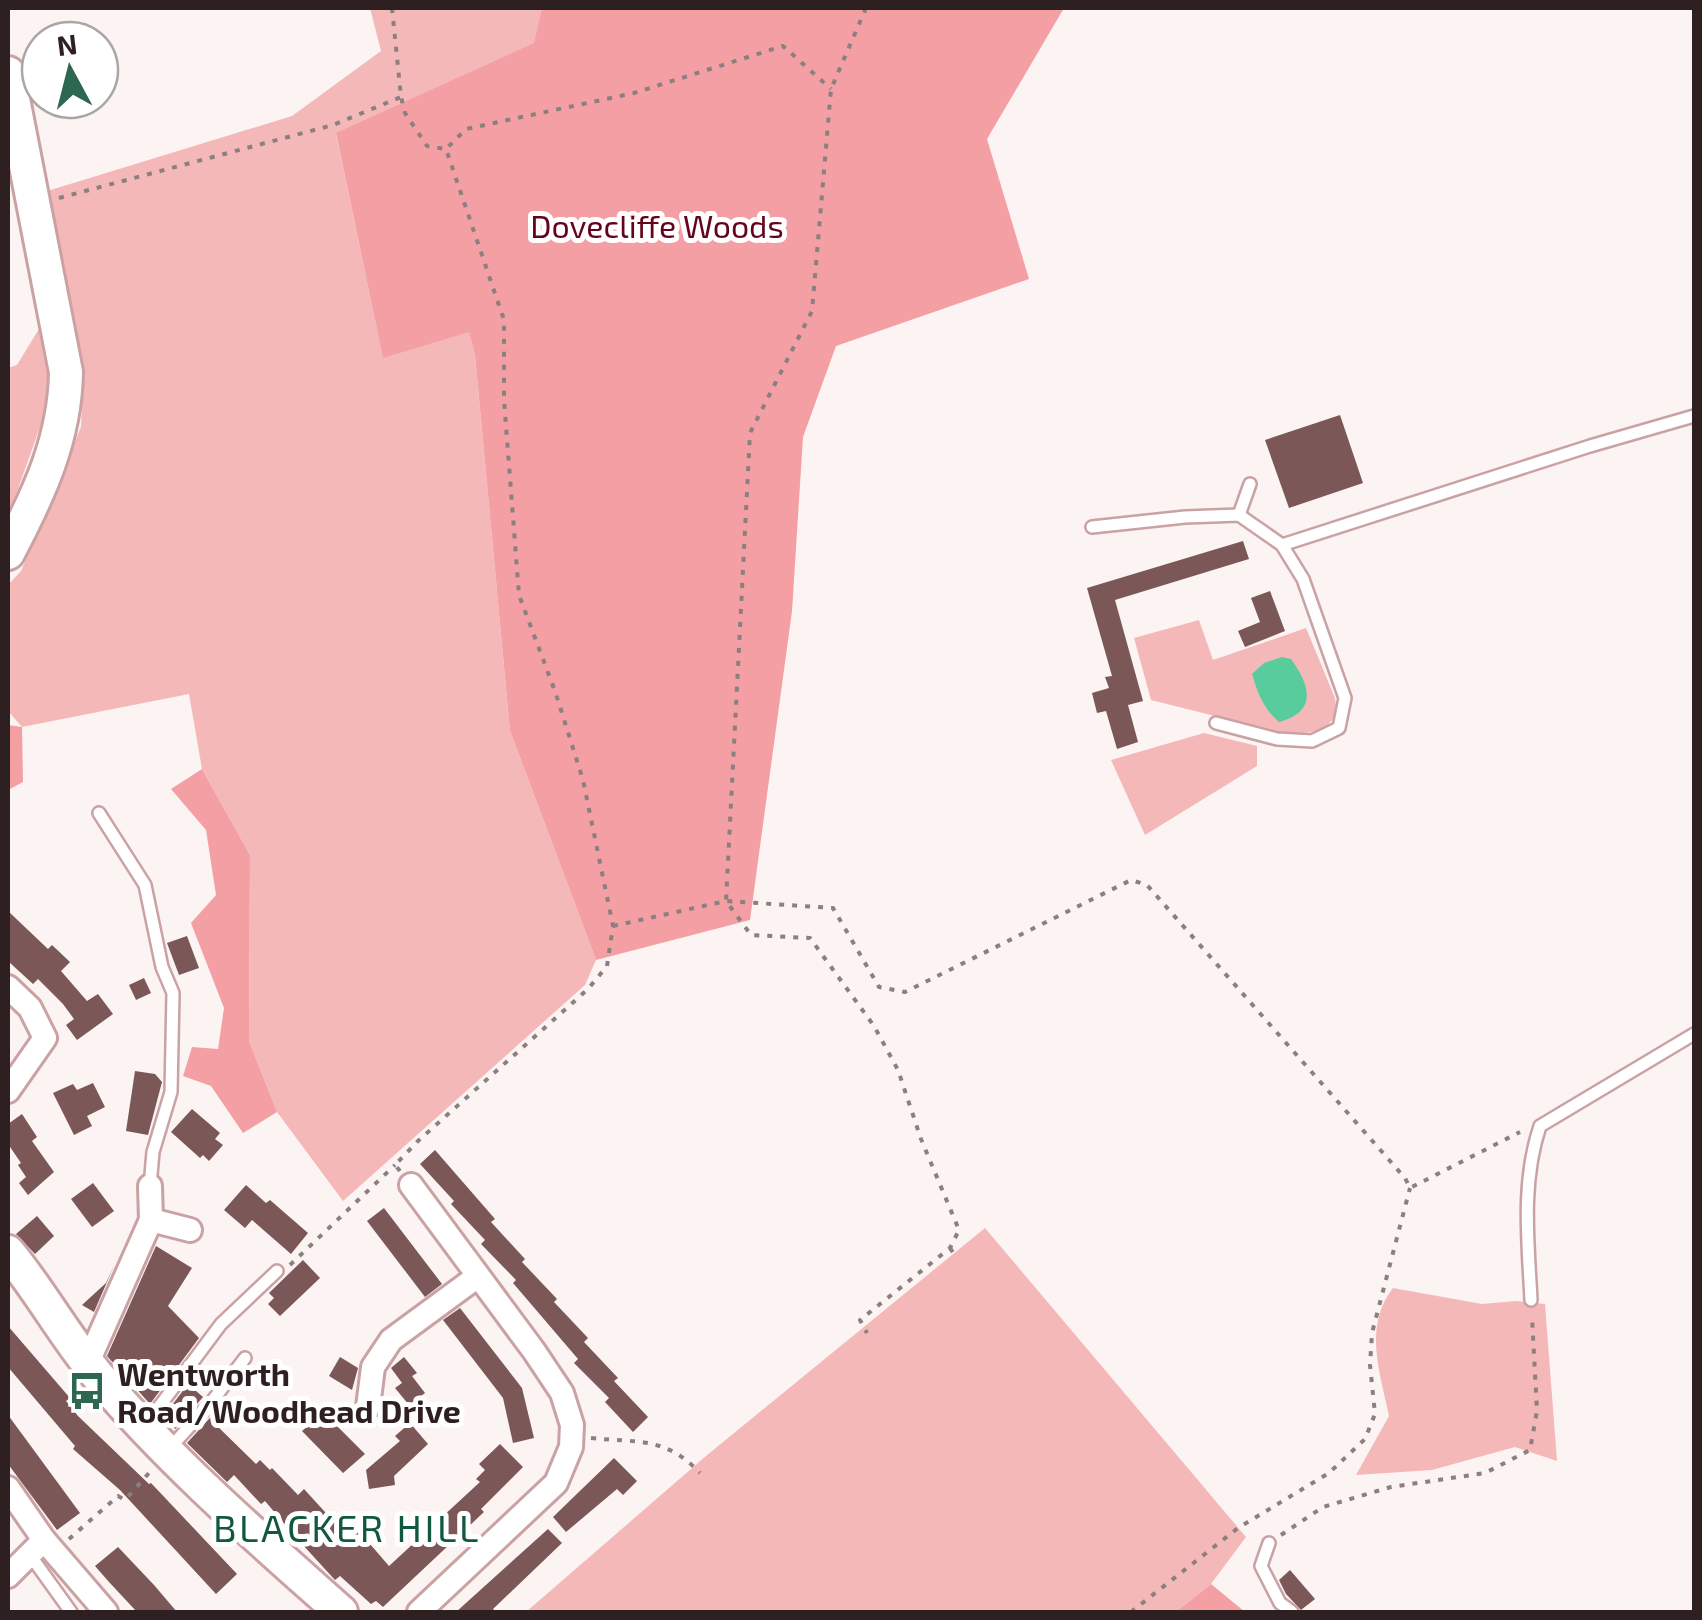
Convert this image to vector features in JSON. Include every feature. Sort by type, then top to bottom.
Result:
[{"type":"street","points":[[8,73],[62,341],[66,399],[50,470],[8,553]]},
{"type":"street","points":[[8,987],[30,1008],[45,1038],[8,1091]]},
{"type":"street","points":[[411,1185],[562,1393],[572,1425],[571,1447],[556,1482],[419,1612]]},
{"type":"street","points":[[88,1362],[151,1220],[150,1186]]},
{"type":"street","points":[[151,1220],[190,1230]]},
{"type":"street","points":[[8,1252],[38,1288],[88,1362],[144,1426],[227,1510],[341,1612]]},
{"type":"street","points":[[368,1407],[373,1367],[391,1340],[478,1276]]},
{"type":"street","points":[[8,1488],[42,1548],[106,1612]]},
{"type":"street","points":[[8,1576],[42,1548]]},
{"type":"lane","points":[[1282,545],[1694,416]]},
{"type":"lane","points":[[1239,515],[1250,484]]},
{"type":"lane","points":[[1092,527],[1185,516],[1239,515],[1282,545],[1303,578],[1345,698],[1339,728],[1312,741],[1277,739],[1216,723]]},
{"type":"lane","points":[[98,813],[145,885],[162,967],[173,993],[171,1092],[153,1152],[150,1186]]},
{"type":"lane","points":[[1530,1300],[1527,1183],[1540,1126],[1694,1034]]},
{"type":"lane","points":[[144,1426],[222,1324],[277,1271]]},
{"type":"lane","points":[[168,1450],[210,1404],[244,1358]]},
{"type":"lane","points":[[1269,1543],[1262,1566],[1280,1603],[1292,1612]]},
{"type":"lane","points":[[42,1548],[71,1612]]},
{"type":"path","points":[[392,8],[405,113],[427,146],[446,149]]},
{"type":"path","points":[[866,8],[830,89],[812,311],[750,433],[726,901],[751,935],[810,938],[874,1026],[898,1070],[921,1138],[960,1230],[950,1248],[860,1320],[867,1333]]},
{"type":"path","points":[[446,149],[466,128],[634,93],[783,46],[830,89]]},
{"type":"path","points":[[35,204],[334,126],[401,97]]},
{"type":"path","points":[[315,1241],[588,989],[607,966],[614,926],[583,780],[519,595],[504,400],[504,320],[446,149]]},
{"type":"path","points":[[614,926],[726,901],[833,908],[879,987],[904,992],[1131,880],[1147,885],[1405,1178],[1410,1188],[1372,1333],[1370,1365],[1375,1414],[1365,1439],[1329,1473],[1238,1528],[1131,1612]]},
{"type":"path","points":[[1410,1188],[1514,1134],[1540,1126]]},
{"type":"path","points":[[395,1164],[411,1185]]},
{"type":"path","points":[[950,1248],[956,1257]]},
{"type":"path","points":[[1269,1543],[1323,1507],[1391,1487],[1485,1473],[1530,1450],[1537,1412],[1530,1300]]},
{"type":"path","points":[[572,1436],[658,1445],[681,1454],[700,1473]]},
{"type":"path","points":[[42,1548],[118,1496],[125,1500],[168,1450]]},
{"type":"shaded area","points":[[370,8],[542,8],[535,43],[336,134],[383,357],[469,331],[475,355],[510,731],[596,960],[585,985],[343,1201],[277,1112],[249,1041],[250,855],[202,769],[189,694],[22,727],[8,711],[8,585],[21,571],[81,427],[83,376],[44,192],[292,116],[381,51]]},
{"type":"shaded area","points":[[42,324],[50,399],[8,517],[8,368],[17,365]]},
{"type":"shaded area","points":[[1199,620],[1213,660],[1306,628],[1335,698],[1337,715],[1323,730],[1291,735],[1151,700],[1134,638]]},
{"type":"shaded area","points":[[1282,657],[1291,659],[1298,669],[1307,696],[1300,712],[1279,722],[1262,700],[1252,674],[1264,663]]},
{"type":"shaded area","points":[[1204,733],[1257,746],[1257,766],[1145,835],[1111,760]]},
{"type":"shaded area","points":[[985,1228],[1246,1537],[1211,1584],[1176,1612],[526,1612],[706,1456]]},
{"type":"shaded area","points":[[1393,1288],[1482,1304],[1545,1304],[1557,1461],[1515,1447],[1432,1470],[1356,1475],[1389,1416],[1378,1366],[1376,1334],[1378,1318]]},
{"type":"green space","name":"Dovecliffe Woods","points":[[542,8],[1064,8],[987,139],[1029,279],[836,346],[803,437],[792,611],[750,920],[596,960],[510,731],[475,355],[469,332],[383,358],[336,133],[534,43]]},
{"type":"green space","points":[[8,725],[22,727],[23,782],[8,790]]},
{"type":"green space","points":[[202,769],[250,855],[249,1041],[277,1112],[243,1133],[211,1086],[183,1076],[192,1047],[218,1049],[224,1008],[191,923],[216,895],[206,830],[171,789]]},
{"type":"green space","points":[[1211,1584],[1245,1612],[1176,1612]]},
{"type":"building","points":[[1340,415],[1363,483],[1289,508],[1265,440]]},
{"type":"building","points":[[1243,541],[1249,559],[1115,600],[1143,701],[1128,705],[1138,742],[1117,749],[1106,711],[1097,713],[1092,693],[1109,688],[1105,677],[1112,676],[1087,588]]},
{"type":"building","points":[[1270,591],[1285,631],[1245,647],[1238,631],[1260,622],[1251,598]]},
{"type":"building","points":[[8,911],[48,949],[52,945],[70,962],[61,971],[87,1001],[98,994],[113,1014],[77,1040],[66,1025],[74,1019],[63,1004],[38,979],[33,984],[8,961]]},
{"type":"building","points":[[187,936],[199,968],[179,975],[167,943]]},
{"type":"building","points":[[144,978],[151,993],[136,1000],[129,985]]},
{"type":"building","points":[[135,1071],[155,1074],[162,1082],[148,1135],[126,1131]]},
{"type":"building","points":[[93,1083],[105,1107],[87,1116],[92,1126],[74,1135],[53,1093],[73,1084],[77,1090]]},
{"type":"building","points":[[192,1109],[220,1133],[215,1139],[223,1145],[209,1161],[203,1155],[200,1158],[171,1132]]},
{"type":"building","points":[[22,1114],[37,1137],[32,1141],[54,1172],[28,1195],[19,1183],[26,1177],[18,1165],[21,1163],[8,1144],[8,1124]]},
{"type":"building","points":[[435,1150],[495,1219],[491,1222],[557,1299],[554,1302],[588,1338],[584,1342],[618,1378],[614,1381],[648,1417],[633,1432],[605,1402],[609,1398],[574,1363],[578,1359],[513,1283],[516,1280],[481,1244],[485,1240],[420,1164]]},
{"type":"building","points":[[93,1183],[114,1211],[92,1227],[71,1199]]},
{"type":"building","points":[[246,1185],[308,1233],[291,1254],[252,1220],[245,1228],[224,1210]]},
{"type":"building","points":[[384,1208],[442,1284],[425,1297],[367,1221]]},
{"type":"building","points":[[37,1216],[54,1236],[35,1254],[16,1234]]},
{"type":"building","points":[[156,1246],[192,1268],[168,1306],[199,1338],[150,1404],[107,1356]]},
{"type":"building","points":[[303,1260],[320,1278],[280,1316],[268,1304],[274,1298],[269,1293]]},
{"type":"building","points":[[114,1266],[94,1312],[82,1305],[106,1283]]},
{"type":"building","points":[[460,1308],[522,1388],[534,1438],[513,1443],[503,1398],[443,1320]]},
{"type":"building","points":[[8,1326],[70,1398],[66,1401],[78,1416],[151,1483],[237,1574],[216,1594],[120,1490],[73,1449],[75,1446],[8,1367]]},
{"type":"building","points":[[340,1357],[358,1368],[352,1390],[329,1376]]},
{"type":"building","points":[[404,1357],[417,1373],[412,1376],[425,1393],[409,1405],[395,1388],[402,1383],[391,1368]]},
{"type":"building","points":[[188,1384],[203,1397],[175,1429],[163,1417]]},
{"type":"building","points":[[218,1409],[223,1414],[213,1422],[256,1464],[260,1460],[272,1468],[298,1495],[304,1489],[335,1523],[344,1514],[389,1566],[480,1482],[476,1479],[485,1470],[479,1464],[500,1444],[523,1467],[481,1509],[484,1512],[383,1607],[376,1601],[371,1604],[340,1576],[335,1580],[302,1544],[299,1547],[283,1533],[288,1528],[265,1501],[261,1504],[234,1475],[227,1482],[187,1443]]},
{"type":"building","points":[[8,1415],[80,1513],[57,1530],[8,1464]]},
{"type":"building","points":[[319,1417],[324,1423],[329,1418],[365,1454],[343,1473],[302,1431]]},
{"type":"building","points":[[410,1423],[428,1444],[394,1476],[395,1485],[369,1489],[366,1470],[400,1441],[395,1436]]},
{"type":"building","points":[[614,1458],[637,1481],[623,1495],[617,1489],[566,1532],[553,1517]]},
{"type":"building","points":[[548,1529],[562,1543],[493,1609],[496,1612],[456,1612]]},
{"type":"building","points":[[118,1547],[177,1612],[137,1612],[109,1582],[95,1566]]},
{"type":"building","points":[[1290,1570],[1315,1599],[1301,1610],[1279,1580]]},
{"type":"place","name":"Wentworth Road/Woodhead Drive","points":[[87,1391]]},
{"type":"district","name":"BLACKER HILL","points":[[347,1527]]}]
